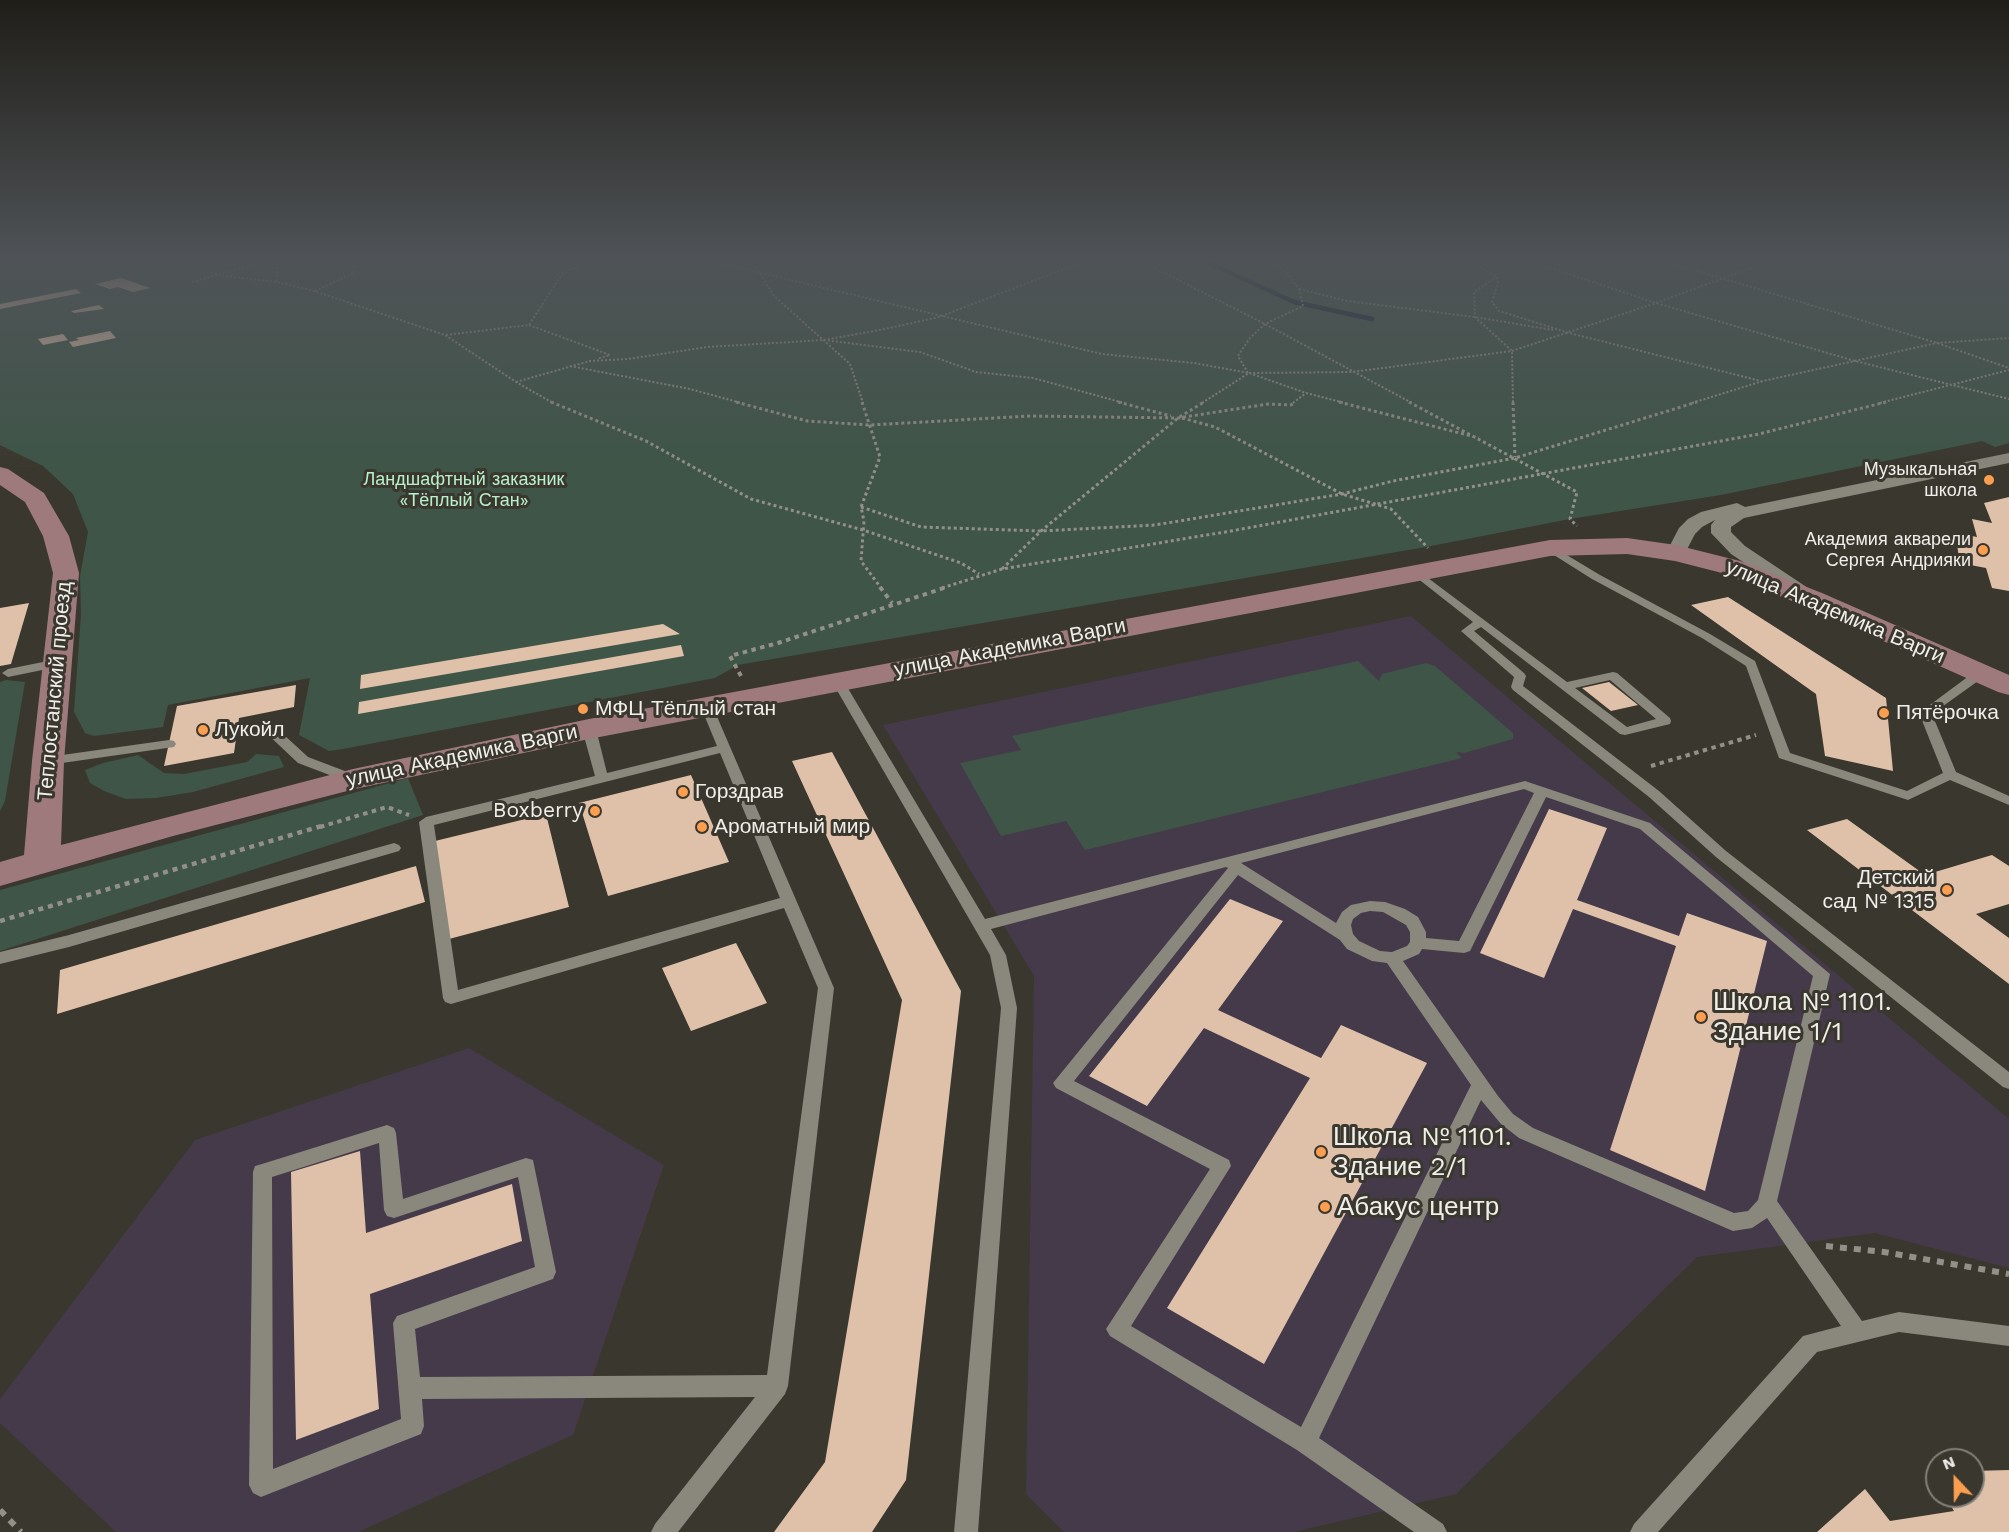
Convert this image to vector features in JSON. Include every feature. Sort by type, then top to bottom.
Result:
[{"type":"street","points":[[1676,553],[1686,532],[1695,523],[1708,516],[1782,504],[2009,458]]},
{"type":"street","name":"Теплостанский проезд","points":[[0,474],[35,498],[56,536],[66,573],[48,761],[42,861]]},
{"type":"street","points":[[1782,504],[1728,519],[1721,525],[1721,533],[1738,550],[1812,599]]},
{"type":"street","name":"улица Академика Варги","points":[[0,874],[353,779],[589,729],[1425,562],[1550,548],[1597,545],[1676,553],[1731,567],[1812,599],[2009,686]]},
{"type":"lane","points":[[1550,548],[1596,577],[1706,636],[1751,664],[1784,755],[1908,796],[1950,775]]},
{"type":"lane","points":[[1425,562],[1481,622],[1565,686],[1625,731],[1665,721],[1613,676],[1565,686]]},
{"type":"lane","points":[[1481,622],[1467,631],[1520,676],[1517,687],[1654,794],[1721,854],[2009,1082]]},
{"type":"lane","points":[[8,673],[58,663]]},
{"type":"lane","points":[[1981,673],[1925,713],[1950,775],[2009,801]]},
{"type":"lane","points":[[837,680],[998,955],[1009,1008],[966,1532]]},
{"type":"lane","points":[[663,1532],[777,1386],[826,988],[706,705]]},
{"type":"lane","points":[[237,731],[267,726],[303,760],[353,779]]},
{"type":"lane","points":[[589,729],[602,778]]},
{"type":"lane","points":[[48,761],[169,744]]},
{"type":"lane","points":[[724,748],[426,822],[451,998],[789,902]]},
{"type":"lane","points":[[981,926],[1232,865],[1525,785],[1645,826],[1822,974],[1767,1202],[1760,1213],[1752,1218],[1733,1222],[1526,1133],[1507,1119],[1480,1084],[1392,958]]},
{"type":"lane","points":[[1418,943],[1464,947],[1542,791]]},
{"type":"lane","points":[[0,958],[69,941],[394,848]]},
{"type":"lane","points":[[1232,865],[1346,936],[1365,952],[1392,958],[1413,950],[1418,943],[1418,932],[1412,921],[1385,907],[1370,906],[1356,909],[1347,916],[1343,925],[1346,936]]},
{"type":"lane","points":[[1232,865],[1062,1083],[1222,1166],[1118,1329],[1305,1442],[1435,1532]]},
{"type":"lane","points":[[1305,1442],[1480,1084]]},
{"type":"lane","points":[[387,1133],[394,1210],[526,1166],[546,1272],[404,1323],[410,1388],[413,1426],[261,1485],[262,1172],[387,1133]]},
{"type":"lane","points":[[1767,1202],[1858,1332]]},
{"type":"lane","points":[[1642,1532],[1811,1343],[1899,1322],[2009,1336]]},
{"type":"lane","points":[[410,1388],[777,1386]]},
{"type":"path","points":[[432,330],[445,335],[516,382],[557,405],[646,441],[751,500],[863,530],[961,563],[979,575]]},
{"type":"path","points":[[445,335],[483,330]]},
{"type":"path","points":[[516,382],[610,355],[544,330]]},
{"type":"path","points":[[813,330],[850,364],[880,457],[861,507],[864,521],[861,561],[892,603]]},
{"type":"path","points":[[589,361],[628,359],[707,347],[824,340],[872,330]]},
{"type":"path","points":[[998,330],[1102,354],[1194,363],[1249,373],[1306,393],[1479,438]]},
{"type":"path","points":[[1249,373],[1238,356],[1249,339],[1258,330]]},
{"type":"path","points":[[1277,330],[1577,492],[1570,519],[1578,527]]},
{"type":"path","points":[[1490,330],[1512,351],[1515,458]]},
{"type":"path","points":[[1554,330],[1569,333]]},
{"type":"path","points":[[1561,330],[1763,381]]},
{"type":"path","points":[[1002,569],[1041,531],[1178,418],[1249,373],[1352,372],[1512,351],[1576,330]]},
{"type":"path","points":[[1750,330],[1855,361],[2009,399]]},
{"type":"path","points":[[1896,330],[2009,369]]},
{"type":"path","points":[[861,507],[921,527],[1041,531],[1155,525],[1342,494],[1393,481],[1515,458],[1763,381],[1937,343],[2009,338]]},
{"type":"path","points":[[824,340],[920,352],[976,372],[1033,378],[1215,427],[1342,494],[1372,505],[1392,509],[1425,562]]},
{"type":"path","points":[[570,366],[690,389],[807,420],[870,425],[1030,416],[1178,418],[1268,404],[1291,405],[1306,393]]},
{"type":"path","points":[[742,679],[730,656],[778,644],[892,603],[1002,569],[1372,505],[1759,434],[2009,369]]},
{"type":"path","points":[[1645,768],[1775,730]]},
{"type":"path","points":[[0,921],[387,807],[426,822]]},
{"type":"path","points":[[1796,1244],[1884,1252],[2009,1274]]},
{"type":"path","points":[[0,1510],[21,1532]]},
{"type":"shaded area","points":[[1411,616],[2009,1119],[2009,1268],[1875,1233],[1697,1257],[1456,1494],[1294,1532],[1064,1532],[1026,1494],[1034,976],[883,725]]},
{"type":"shaded area","points":[[469,1048],[664,1165],[573,1435],[358,1532],[116,1532],[0,1423],[0,1399],[195,1140]]},
{"type":"green space","name":"Ландшафтный заказник «Тёплый Стан»","points":[[0,330],[2009,330],[2009,443],[1995,447],[1982,441],[1721,495],[1570,519],[1426,547],[738,665],[715,678],[329,751],[299,735],[310,678],[168,705],[163,727],[94,736],[85,733],[74,712],[81,614],[80,576],[88,532],[73,494],[43,466],[0,445]]},
{"type":"green space","points":[[1358,661],[1379,681],[1382,674],[1426,663],[1435,666],[1513,733],[1513,739],[1464,753],[1456,752],[1462,758],[1085,850],[1066,821],[1001,836],[960,763],[1021,750],[1012,736]]},
{"type":"green space","points":[[6,680],[25,682],[5,801],[0,811],[0,682]]},
{"type":"green space","points":[[256,754],[279,756],[284,767],[193,792],[156,798],[126,799],[104,791],[90,783],[85,770],[103,763],[138,755],[164,773],[184,774],[247,762]]},
{"type":"green space","points":[[408,778],[423,815],[0,951],[0,890]]},
{"type":"building","points":[[110,331],[116,338],[73,347],[69,342],[79,340],[76,338]]},
{"type":"building","points":[[63,334],[68,340],[43,345],[38,339]]},
{"type":"building","name":"Академия акварели Сергея Андрияки","points":[[2009,497],[2009,591],[1992,588],[1986,568],[1960,563],[1955,533],[1977,537],[1972,519],[1992,523],[1984,503]]},
{"type":"building","points":[[1728,597],[1886,698],[1893,771],[1825,756],[1816,694],[1691,605]]},
{"type":"building","points":[[29,603],[11,664],[0,666],[0,608]]},
{"type":"building","points":[[663,624],[680,634],[360,689],[361,675]]},
{"type":"building","points":[[681,645],[684,656],[358,714],[359,702]]},
{"type":"building","points":[[1609,682],[1638,705],[1611,711],[1582,688]]},
{"type":"building","points":[[296,685],[294,707],[239,718],[234,753],[164,766],[177,706]]},
{"type":"building","points":[[832,752],[961,991],[906,1480],[872,1532],[774,1532],[825,1462],[902,1000],[792,761]]},
{"type":"building","points":[[691,775],[729,862],[608,896],[579,803]]},
{"type":"building","name":"Школа № 1101. Здание 1/1","points":[[1549,809],[1607,828],[1577,900],[1679,936],[1687,913],[1767,941],[1705,1191],[1610,1150],[1676,946],[1573,909],[1544,978],[1480,953]]},
{"type":"building","points":[[546,814],[569,907],[449,939],[435,841]]},
{"type":"building","name":"Детский сад № 1315","points":[[1847,819],[1925,875],[1992,855],[2009,866],[2009,904],[1976,914],[2009,938],[2009,984],[1807,830]]},
{"type":"building","points":[[416,866],[425,902],[57,1014],[60,970]]},
{"type":"building","name":"Школа № 1101. Здание 2/1","points":[[1230,899],[1283,921],[1218,1010],[1321,1058],[1341,1025],[1427,1063],[1264,1364],[1167,1308],[1310,1078],[1204,1028],[1147,1106],[1089,1076]]},
{"type":"building","points":[[736,943],[767,1003],[691,1031],[662,968]]},
{"type":"building","points":[[360,1151],[366,1233],[512,1184],[522,1241],[370,1294],[379,1409],[296,1440],[291,1172]]},
{"type":"building","points":[[2009,1470],[2009,1532],[1817,1532],[1865,1489],[1890,1521],[1954,1511],[1952,1508],[1985,1508],[1985,1471]]},
{"type":"place","name":"Музыкальная школа","points":[[1989,480]]},
{"type":"place","name":"Академия акварели Сергея Андрияки","points":[[1983,550]]},
{"type":"place","name":"МФЦ Тёплый стан","points":[[583,709]]},
{"type":"place","name":"Пятёрочка","points":[[1884,713]]},
{"type":"place","name":"Лукойл","points":[[203,730]]},
{"type":"place","name":"Горздрав","points":[[683,792]]},
{"type":"place","name":"Boxberry","points":[[595,811]]},
{"type":"place","name":"Ароматный мир","points":[[702,827]]},
{"type":"place","name":"Детский сад № 1315","points":[[1947,890]]},
{"type":"place","name":"Школа № 1101. Здание 1/1","points":[[1701,1017]]},
{"type":"place","name":"Школа № 1101. Здание 2/1","points":[[1321,1152]]},
{"type":"place","name":"Абакус центр","points":[[1325,1207]]}]
